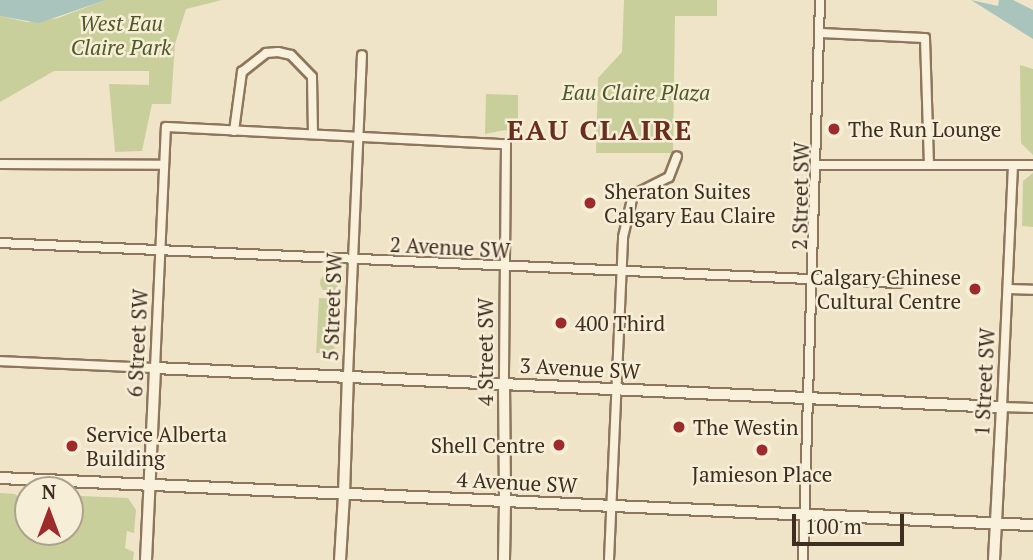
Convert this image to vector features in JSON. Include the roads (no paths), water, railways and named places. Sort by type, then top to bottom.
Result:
[{"type":"main road","name":"4 Avenue SW","points":[[0,478],[1033,525]]},
{"type":"main road","name":"5 Street SW","points":[[340,560],[344,495]]},
{"type":"main road","name":"4 Street SW","points":[[504,560],[505,500]]},
{"type":"street","name":"2 Street SW","points":[[803,560],[815,279],[820,0]]},
{"type":"street","points":[[820,33],[925,38],[929,165]]},
{"type":"street","points":[[313,134],[312,77],[291,55],[266,53],[242,72],[234,131],[358,137]]},
{"type":"street","name":"5 Street SW","points":[[344,495],[362,55]]},
{"type":"street","name":"6 Street SW","points":[[146,560],[166,127],[234,131]]},
{"type":"street","name":"4 Street SW","points":[[358,137],[506,144],[505,500]]},
{"type":"street","points":[[609,560],[614,507],[622,272],[633,195],[669,177],[677,156]]},
{"type":"street","points":[[0,164],[164,164]]},
{"type":"street","points":[[818,164],[1033,165]]},
{"type":"street","name":"1 Street SW","points":[[994,560],[1013,165]]},
{"type":"street","name":"2 Avenue SW","points":[[0,243],[898,283]]},
{"type":"street","points":[[1008,289],[1033,290]]},
{"type":"street","name":"3 Avenue SW","points":[[0,361],[1033,408]]},
{"type":"water","points":[[0,0],[106,0],[39,23],[0,16]]},
{"type":"water","points":[[971,0],[998,6],[999,0],[1013,0],[1033,10],[1033,39]]},
{"type":"place","name":"The Run Lounge","points":[[834,129]]},
{"type":"place","name":"Sheraton Suites Calgary Eau Claire","points":[[590,203]]},
{"type":"place","name":"Calgary Chinese Cultural Centre","points":[[975,289]]},
{"type":"place","name":"400 Third","points":[[561,323]]},
{"type":"place","name":"The Westin","points":[[679,427]]},
{"type":"place","name":"Shell Centre","points":[[559,445]]},
{"type":"place","name":"Service Alberta Building","points":[[72,446]]},
{"type":"place","name":"Jamieson Place","points":[[762,450]]},
{"type":"district","name":"EAU CLAIRE","points":[[600,130]]},
{"type":"park label","name":"West Eau Claire Park","points":[[121,35]]},
{"type":"park label","name":"Eau Claire Plaza","points":[[636,92]]}]
